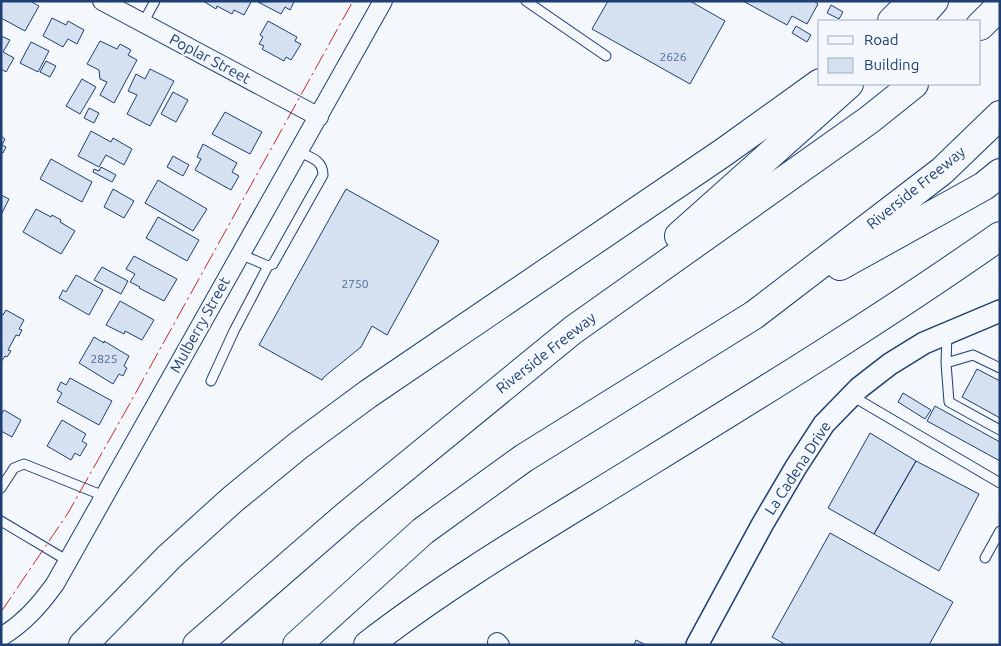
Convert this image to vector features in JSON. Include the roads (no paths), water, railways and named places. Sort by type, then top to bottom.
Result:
[{"type":"highway","points":[[893,20],[912,1]]},
{"type":"highway","points":[[917,20],[934,1]]},
{"type":"highway","points":[[981,25],[1000,6]]},
{"type":"highway","points":[[87,640],[168,557],[299,444],[382,385],[724,152],[818,84]]},
{"type":"highway","points":[[573,330],[849,85]]},
{"type":"highway","name":"Riverside Freeway","points":[[196,645],[348,514],[573,330],[869,120],[913,85]]},
{"type":"highway","name":"Riverside Freeway","points":[[297,645],[423,531],[524,458],[754,315],[942,171],[1000,115]]},
{"type":"highway","points":[[754,315],[984,186],[1000,173]]},
{"type":"highway","points":[[368,645],[436,595],[844,342],[1000,236]]},
{"type":"street","name":"Poplar Street","points":[[102,1],[319,117]]},
{"type":"street","name":"Mulberry Street","points":[[1,637],[17,627],[30,615],[55,584],[384,1]]},
{"type":"street","name":"La Cadena Drive","points":[[697,645],[762,525],[824,424],[852,396],[890,364],[924,343],[1000,311]]},
{"type":"lane","points":[[143,23],[155,1]]},
{"type":"lane","points":[[526,1],[606,56]]},
{"type":"lane","points":[[211,381],[234,331],[268,266],[273,264],[323,174],[323,169],[319,162],[299,152]]},
{"type":"lane","points":[[240,254],[268,266]]},
{"type":"lane","points":[[947,333],[946,363],[949,402],[1000,430]]},
{"type":"lane","points":[[946,363],[973,355],[999,367]]},
{"type":"lane","points":[[852,396],[1000,483]]},
{"type":"lane","points":[[1,488],[14,468],[24,464],[104,496]]},
{"type":"lane","points":[[1,521],[68,561]]},
{"type":"lane","points":[[985,558],[1000,531]]}]
